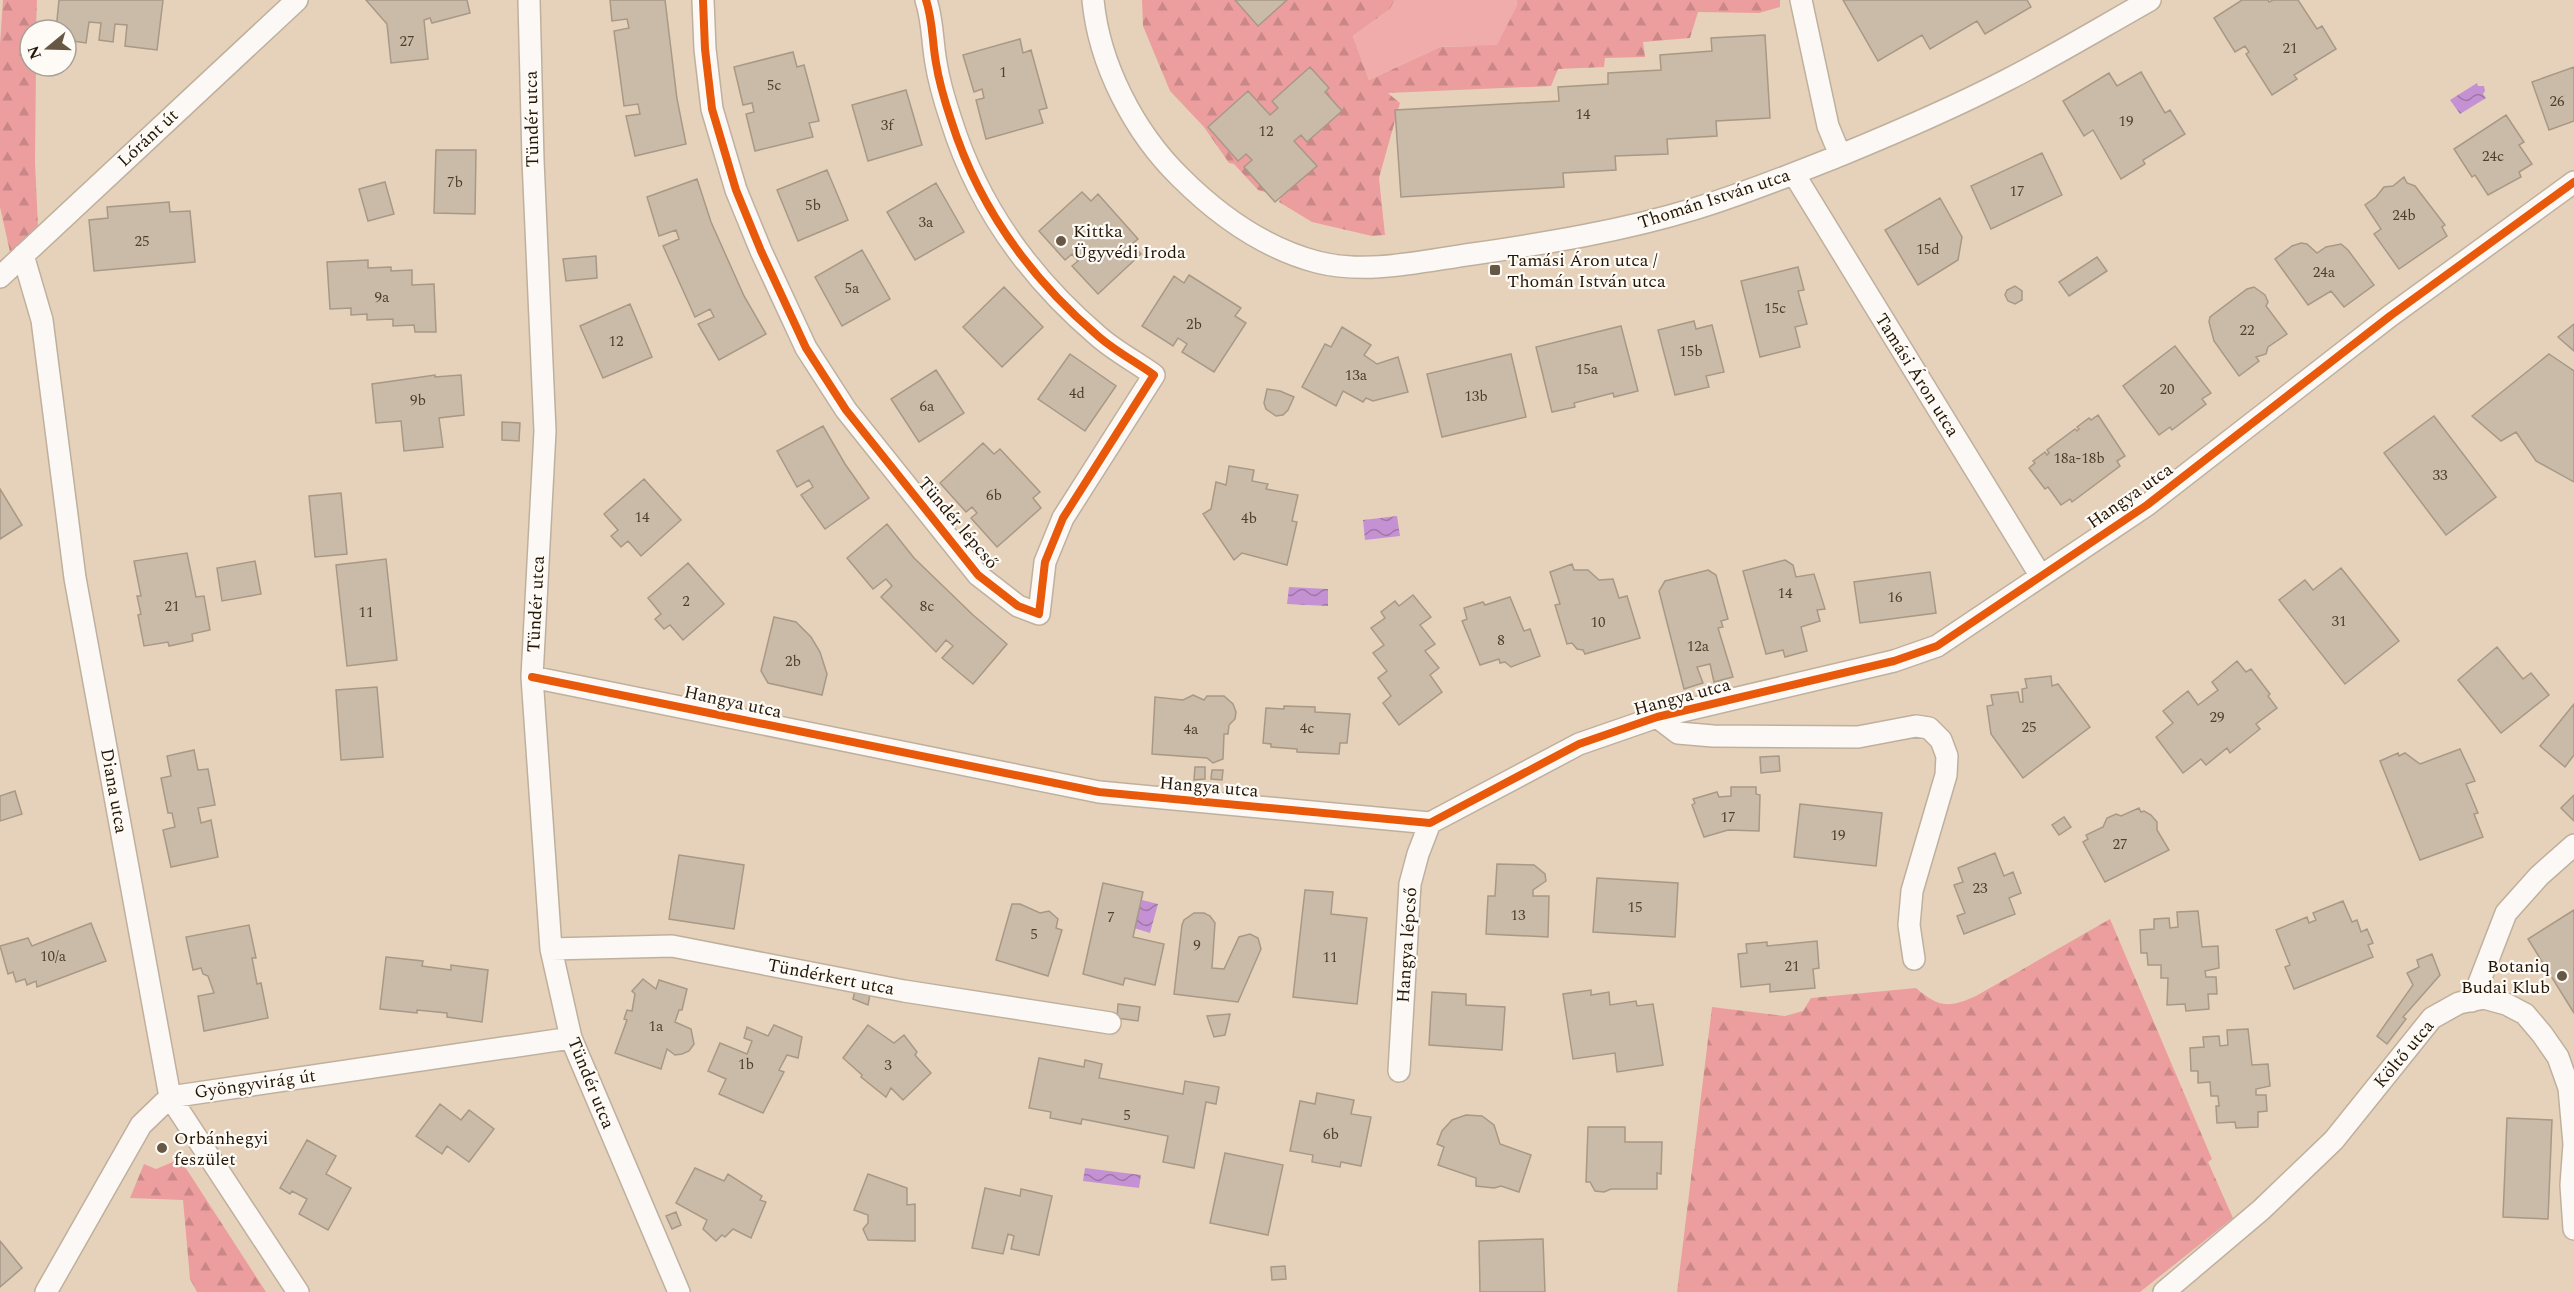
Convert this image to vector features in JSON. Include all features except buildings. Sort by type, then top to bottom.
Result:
[{"type":"street","name":"Lóránt út","points":[[0,277],[297,0]]},
{"type":"street","name":"Tündér utca","points":[[530,0],[533,160],[544,431],[532,676],[551,949],[571,1038],[679,1292]]},
{"type":"street","name":"Tündér lépcső","points":[[703,0],[705,49],[712,109],[730,170],[761,251],[806,348],[846,410],[978,575],[1018,606],[1039,614],[1045,562],[1063,518],[1094,473],[1154,375],[1099,338],[1028,266],[1005,235],[969,171],[951,121],[936,63],[932,16],[926,0]]},
{"type":"street","name":"Thomán István utca","points":[[1092,0],[1103,49],[1120,91],[1142,130],[1167,165],[1201,199],[1238,226],[1273,245],[1316,262],[1361,269],[1543,243],[1676,214],[1794,174],[1911,126],[2008,80],[2150,0]]},
{"type":"street","points":[[1801,0],[1828,126],[1840,155]]},
{"type":"street","name":"Tamási Áron utca","points":[[1794,174],[2040,575]]},
{"type":"street","name":"Hangya utca","points":[[532,676],[1099,792],[1430,823],[1579,744],[1657,717],[1893,661],[1937,646],[2147,505],[2390,316],[2574,182]]},
{"type":"street","name":"Diana utca","points":[[23,255],[42,320],[75,578],[170,1097],[298,1292]]},
{"type":"street","name":"Hangya utca","points":[[1657,717],[1678,733],[1713,736],[1858,737],[1916,726],[1929,728],[1941,740],[1947,756],[1946,776],[1912,891],[1909,925],[1914,959]]},
{"type":"street","name":"Hangya lépcső","points":[[1399,1071],[1410,884],[1430,823]]},
{"type":"street","points":[[2472,1001],[2506,913],[2539,876],[2574,845]]},
{"type":"street","name":"Tündérkert utca","points":[[551,949],[672,946],[904,991],[1110,1023]]},
{"type":"street","name":"Költő utca","points":[[2164,1292],[2261,1210],[2334,1140],[2432,1018],[2459,1003],[2484,998],[2506,1004],[2524,1014],[2558,1057],[2569,1088],[2574,1144],[2571,1185],[2574,1229]]},
{"type":"street","name":"Gyöngyvirág út","points":[[46,1292],[141,1125],[170,1097],[571,1038]]},
{"type":"green space","points":[[3,0],[37,0],[36,18],[18,18],[18,78],[36,78],[35,162],[38,227],[10,252],[0,207],[0,44]]},
{"type":"green space","points":[[1142,0],[1395,0],[1390,9],[1353,36],[1369,80],[1440,47],[1473,46],[1516,8],[1517,0],[1780,0],[1780,7],[1759,13],[1698,12],[1690,38],[1643,42],[1645,57],[1605,58],[1604,67],[1558,69],[1551,86],[1388,93],[1400,103],[1379,178],[1385,235],[1372,236],[1312,222],[1279,202],[1281,197],[1258,190],[1234,164],[1229,163],[1204,127],[1170,91],[1143,26]]},
{"type":"green space","points":[[2110,919],[2212,1159],[2208,1162],[2233,1218],[2140,1292],[1677,1292],[1712,1007],[1785,1016],[1803,1011],[1811,998],[1916,988],[1938,1002],[1958,1003],[1976,996]]},
{"type":"green space","points":[[180,1159],[266,1292],[197,1292],[190,1279],[183,1200],[130,1198],[144,1164],[156,1169]]},
{"type":"shaded area","points":[[1395,0],[1517,0],[1516,8],[1497,45],[1440,47],[1369,80],[1353,36],[1390,9]]},
{"type":"water","points":[[2477,83],[2478,86],[2484,86],[2483,94],[2486,98],[2460,114],[2450,100]]},
{"type":"water","points":[[1397,516],[1400,536],[1365,540],[1363,520]]},
{"type":"water","points":[[1289,587],[1328,589],[1328,606],[1287,604]]},
{"type":"water","points":[[1142,900],[1158,904],[1150,933],[1134,928]]},
{"type":"water","points":[[1085,1168],[1141,1175],[1139,1188],[1083,1181]]},
{"type":"cycle path","points":[[703,0],[705,49],[712,109],[736,190],[761,251],[806,348],[846,410],[978,575],[1018,606],[1039,614],[1045,562],[1063,518],[1154,375],[1118,352],[1073,314],[1029,265],[991,211],[962,152],[940,85],[926,0]]},
{"type":"cycle path","points":[[532,677],[1099,792],[1430,823],[1579,744],[1657,717],[1894,661],[1937,646],[2147,505],[2390,316],[2574,182]]},
{"type":"place","name":"Kittka Ügyvédi Iroda","points":[[1061,241]]},
{"type":"place","name":"Tamási Áron utca / Thomán István utca","points":[[1495,270]]},
{"type":"place","name":"Botaniq Budai Klub","points":[[2562,976]]},
{"type":"place","name":"Orbánhegyi feszület","points":[[162,1148]]}]
